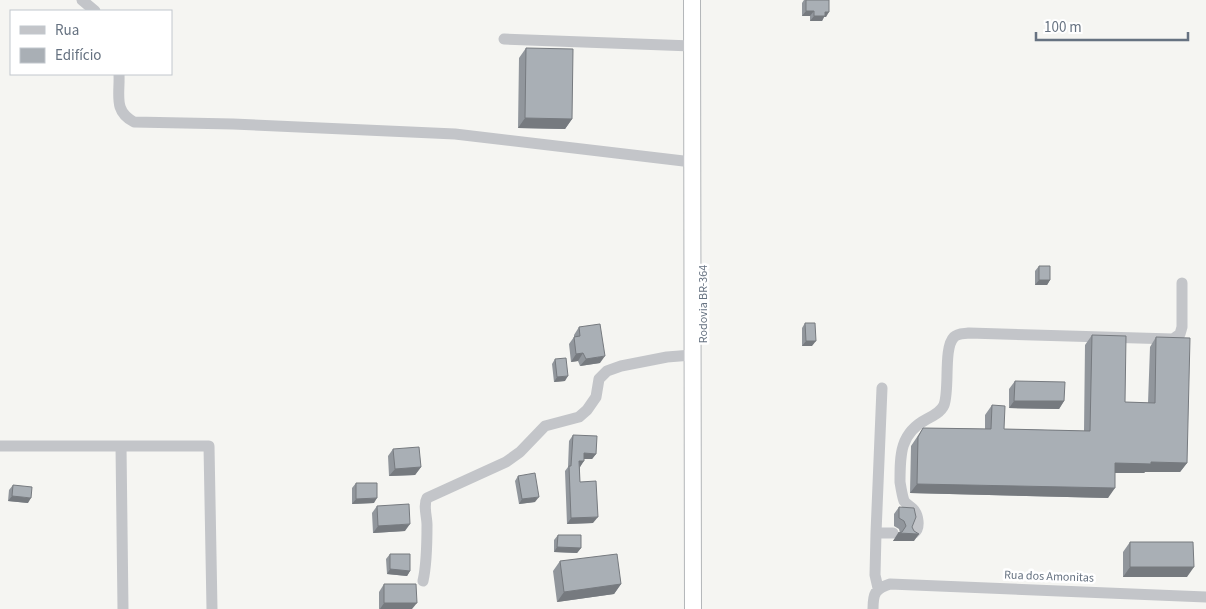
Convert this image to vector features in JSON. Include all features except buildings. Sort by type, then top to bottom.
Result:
[{"type":"highway","points":[[692,0],[693,609]]},
{"type":"highway","name":"Rodovia BR-364","points":[[702,609],[703,0]]},
{"type":"street","points":[[82,0],[94,10]]},
{"type":"street","points":[[504,39],[692,46]]},
{"type":"street","points":[[119,75],[119,107],[121,114],[134,122],[233,124],[455,134],[692,162]]},
{"type":"street","points":[[914,533],[918,528],[916,514],[905,502],[900,482],[904,442],[908,432],[944,407],[948,354],[950,343],[954,337],[960,334],[969,334],[1173,340],[1180,334],[1182,327],[1182,283]]},
{"type":"street","points":[[423,581],[427,527],[425,503],[427,498],[506,462],[520,452],[546,426],[554,422],[579,417],[596,398],[599,379],[607,371],[621,366],[667,357],[692,355]]},
{"type":"street","points":[[873,609],[873,601],[878,588],[875,575],[882,388]]},
{"type":"street","points":[[0,446],[209,446],[212,609]]},
{"type":"street","points":[[121,446],[122,609]]},
{"type":"street","points":[[876,533],[894,533]]},
{"type":"street","name":"Rua dos Amonitas","points":[[878,588],[890,584],[1206,597]]}]
